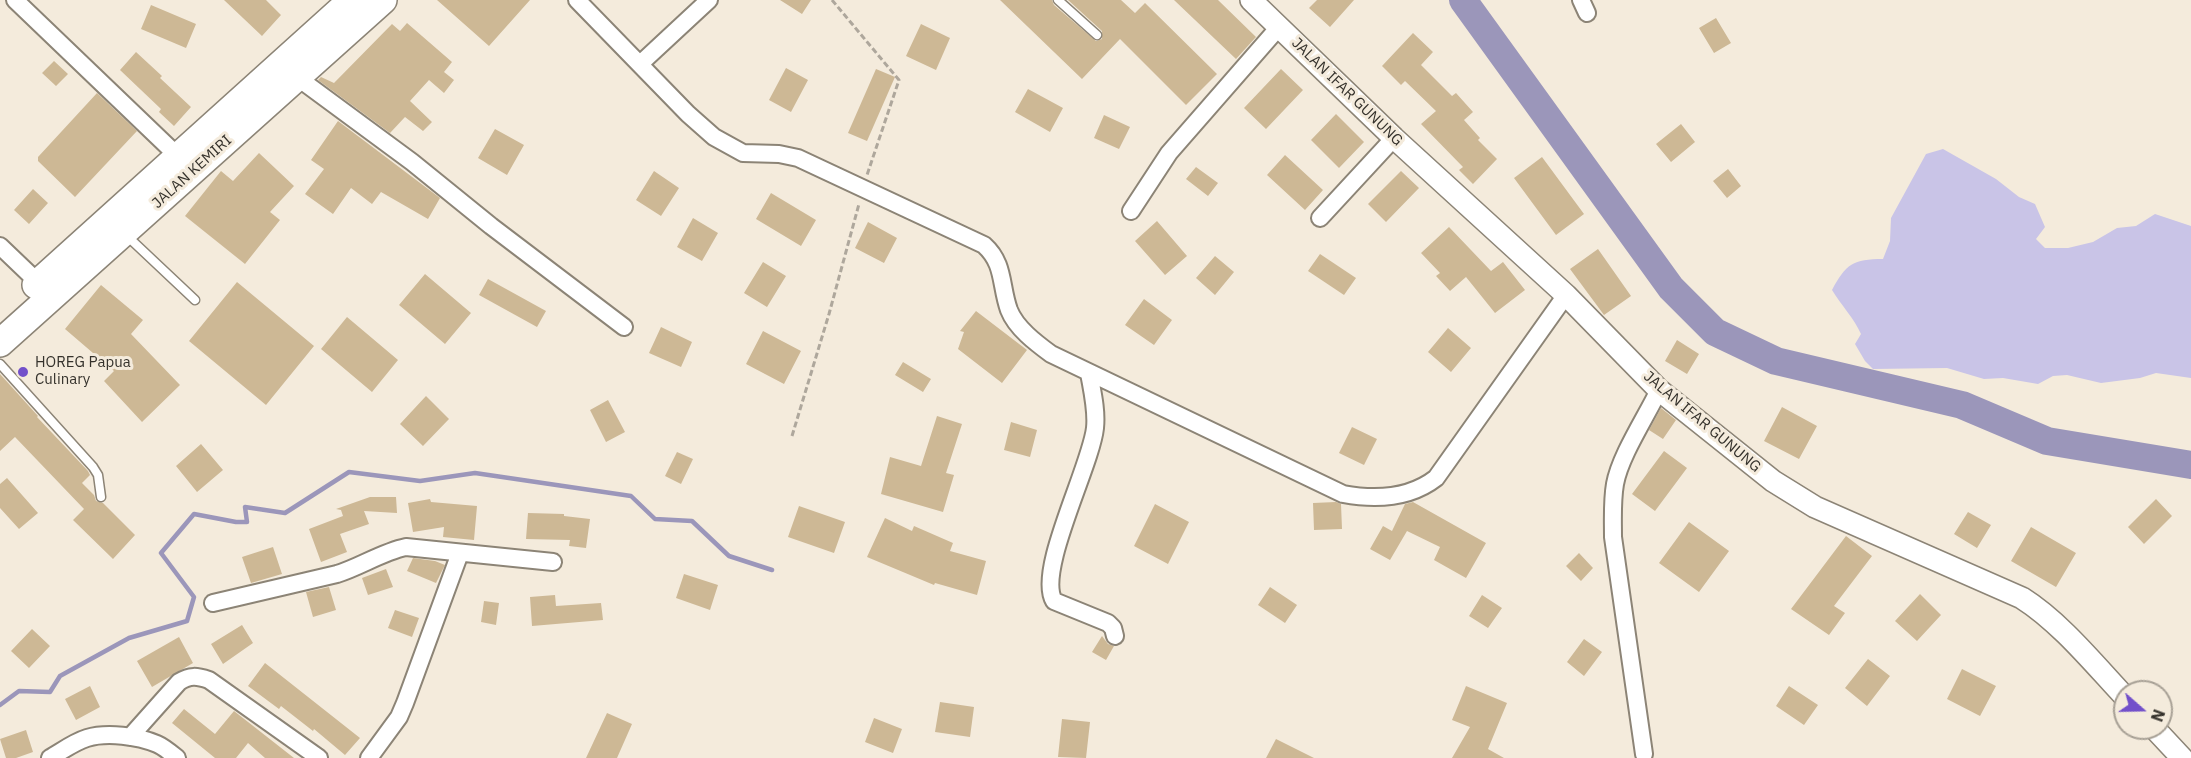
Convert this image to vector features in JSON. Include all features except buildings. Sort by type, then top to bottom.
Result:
[{"type":"highway","name":"JALAN KEMIRI","points":[[288,71],[352,0]]},
{"type":"highway","name":"JALAN KEMIRI","points":[[0,344],[46,289],[288,71],[383,0]]},
{"type":"highway","name":"JALAN KEMIRI","points":[[0,319],[46,289],[124,232],[186,163]]},
{"type":"street","points":[[15,0],[186,163]]},
{"type":"street","points":[[578,0],[688,114],[727,145],[743,153],[779,154],[798,158],[984,245],[997,260],[1009,310],[1015,321],[1035,342],[1051,354],[1343,494],[1365,498],[1398,496],[1425,487],[1436,478],[1566,296]]},
{"type":"street","points":[[640,64],[709,0]]},
{"type":"street","name":"JALAN IFAR GUNUNG","points":[[1251,0],[1394,138],[1566,296],[1659,390],[1773,481],[1815,507],[2022,598],[2052,620],[2113,684]]},
{"type":"street","points":[[1131,211],[1169,153],[1279,27]]},
{"type":"street","points":[[288,71],[412,162],[491,226],[624,327]]},
{"type":"street","points":[[1320,218],[1394,138]]},
{"type":"street","points":[[0,246],[46,289]]},
{"type":"street","points":[[1089,373],[1095,427],[1090,450],[1055,555],[1050,582],[1051,595],[1054,601],[1108,623],[1116,636]]},
{"type":"street","points":[[1644,754],[1613,537],[1613,501],[1620,465],[1659,390]]},
{"type":"street","points":[[213,603],[337,574],[353,569],[394,549],[406,547],[553,562]]},
{"type":"street","points":[[369,758],[399,717],[460,553]]},
{"type":"street","points":[[130,737],[179,682],[188,676],[199,677],[209,680],[319,758]]},
{"type":"street","points":[[50,758],[89,738],[130,737],[159,745],[177,758]]},
{"type":"street","points":[[2165,740],[2182,758]]},
{"type":"lane","points":[[1058,0],[1097,35]]},
{"type":"lane","points":[[124,232],[195,300]]},
{"type":"lane","points":[[0,364],[93,467],[98,475],[101,497]]},
{"type":"path","points":[[792,436],[829,314],[863,188],[899,80],[832,0]]},
{"type":"shaded area","points":[[1943,149],[1996,179],[2019,197],[2035,204],[2045,227],[2036,239],[2045,248],[2068,248],[2093,242],[2117,228],[2136,226],[2155,214],[2191,226],[2191,378],[2156,373],[2140,378],[2101,383],[2067,375],[2053,376],[2038,384],[2003,378],[1984,379],[1947,368],[1873,369],[1865,361],[1855,344],[1861,334],[1858,328],[1832,290],[1846,269],[1852,265],[1864,260],[1883,259],[1890,241],[1891,218],[1926,154]]},
{"type":"waterway","points":[[1463,0],[1671,288],[1715,332],[1776,361],[1962,405],[2047,441],[2191,465]]},
{"type":"waterway","points":[[0,705],[19,691],[50,692],[60,676],[129,638],[187,621],[194,597],[161,553],[194,514],[247,522],[245,507],[285,513],[349,472],[420,481],[475,473],[631,496],[655,519],[692,521],[729,556],[772,570]]},
{"type":"place","name":"HOREG Papua Culinary","points":[[23,372]]}]
